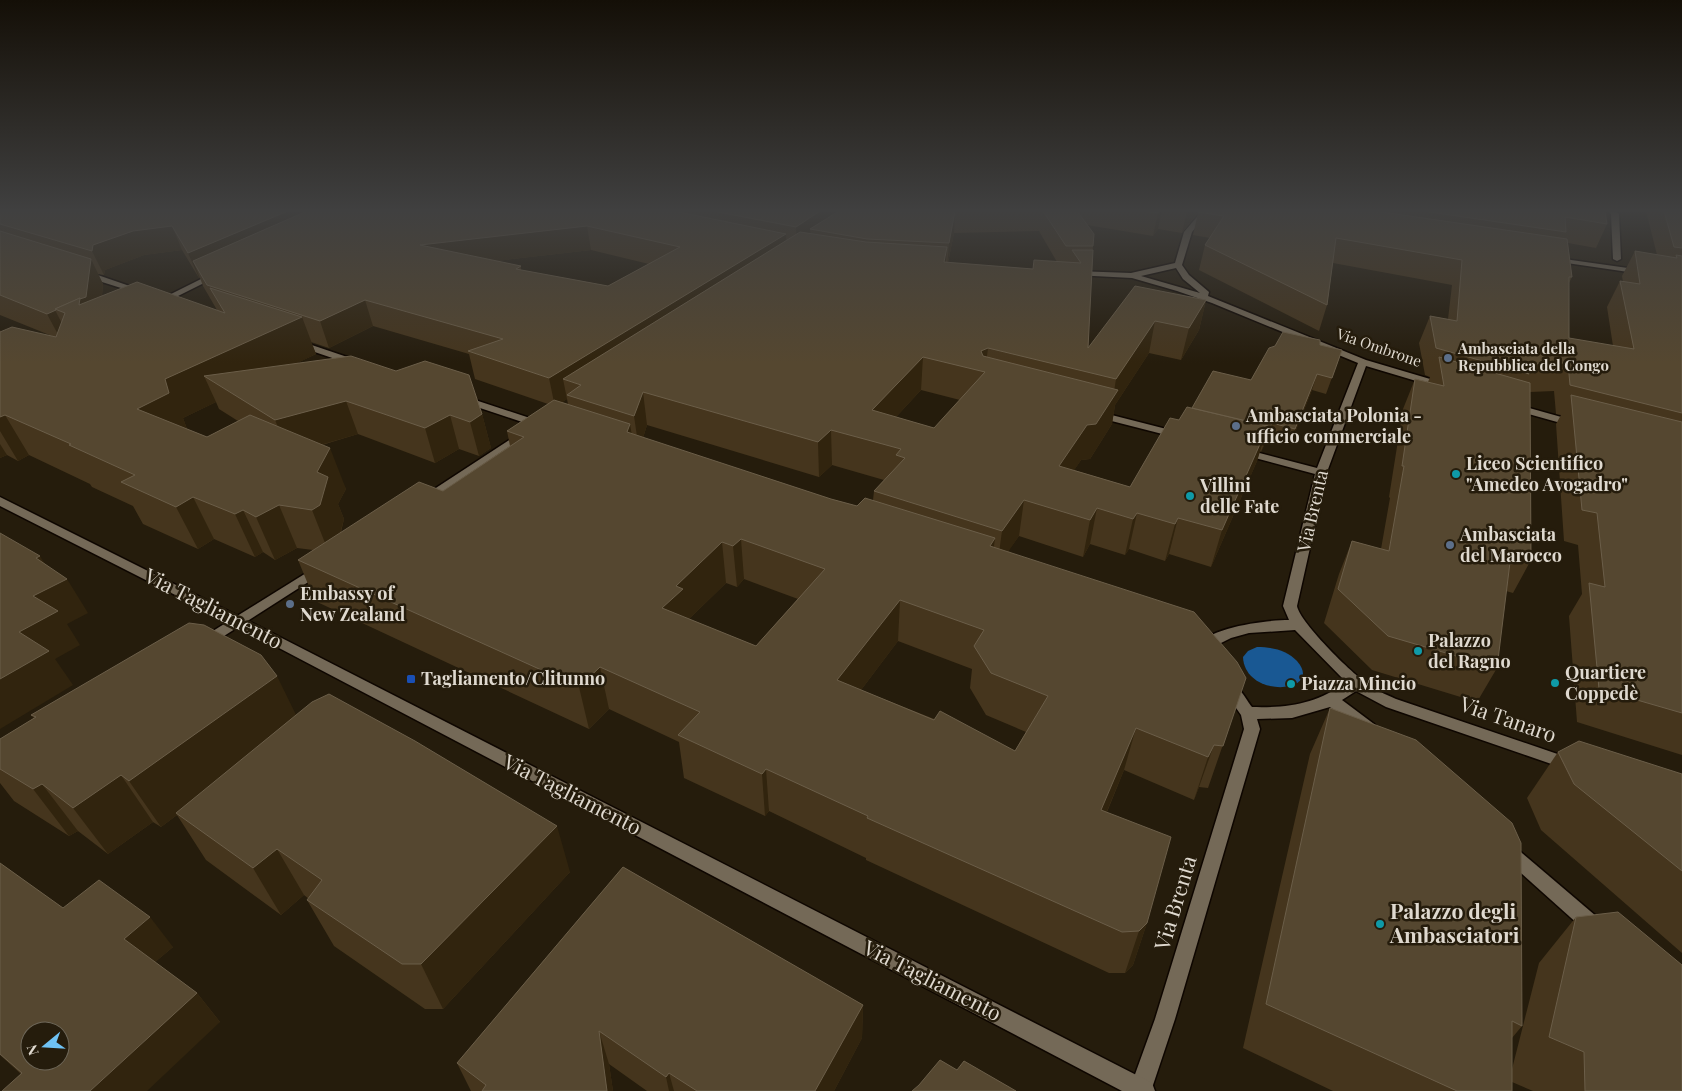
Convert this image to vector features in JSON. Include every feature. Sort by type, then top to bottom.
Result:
[{"type":"street","points":[[1068,273],[1132,276],[1178,265],[1179,262]]},
{"type":"street","points":[[1577,262],[1654,274]]},
{"type":"street","name":"Via Ombrone","points":[[1178,265],[1190,281],[1214,301]]},
{"type":"street","points":[[74,270],[184,305]]},
{"type":"street","points":[[148,307],[229,270]]},
{"type":"street","name":"Via Ombrone","points":[[1132,276],[1214,301],[1364,362],[1458,390]]},
{"type":"street","points":[[287,340],[362,365]]},
{"type":"street","name":"Via Brenta","points":[[1299,625],[1291,612],[1290,606],[1321,472],[1364,362]]},
{"type":"street","points":[[416,505],[546,424],[455,396]]},
{"type":"street","points":[[1505,404],[1588,428]]},
{"type":"street","points":[[1088,412],[1192,438]]},
{"type":"street","points":[[1229,448],[1321,472]]},
{"type":"street","name":"Via Tagliamento","points":[[0,501],[1142,1090]]},
{"type":"street","points":[[193,650],[333,560]]},
{"type":"street","points":[[1187,640],[1202,654],[1227,633],[1243,628],[1299,625],[1356,684],[1333,700],[1316,708],[1250,721],[1222,680]]},
{"type":"street","name":"Via Tanaro","points":[[1356,684],[1376,697],[1582,769]]},
{"type":"street","points":[[1333,700],[1384,740]]},
{"type":"street","name":"Via Brenta","points":[[1142,1090],[1165,1019],[1250,721]]},
{"type":"street","points":[[1494,839],[1607,938]]},
{"type":"water","points":[[1257,647],[1279,650],[1293,657],[1303,672],[1301,680],[1293,685],[1281,687],[1268,686],[1256,680],[1247,671],[1243,657],[1248,651]]},
{"type":"building","points":[[0,262],[91,262],[86,297],[47,314],[0,295]]},
{"type":"building","points":[[194,262],[501,262],[521,266],[516,269],[608,286],[652,262],[740,262],[549,378],[468,351],[503,339],[365,300],[320,321],[207,285]]},
{"type":"building","points":[[752,262],[944,262],[1033,269],[1034,262],[1092,262],[1088,348],[1135,286],[1206,300],[1189,328],[1155,321],[1116,379],[988,348],[981,351],[983,356],[1118,390],[1096,424],[1087,425],[1059,466],[1130,487],[1170,418],[1179,420],[1187,407],[1268,426],[1222,530],[1178,518],[1175,524],[1137,513],[1133,519],[1097,508],[1090,520],[1024,500],[1002,531],[874,491],[905,458],[896,455],[901,449],[831,430],[818,442],[643,392],[634,416],[567,395],[581,385],[563,379]],"holes":[[[923,357],[985,372],[934,428],[872,410]]]},
{"type":"building","points":[[1239,262],[1333,262],[1327,305]]},
{"type":"building","points":[[1462,262],[1570,262],[1572,277],[1569,277],[1569,338],[1634,349],[1620,281],[1640,284],[1637,262],[1682,262],[1682,413],[1570,385],[1568,363],[1529,364],[1529,374],[1436,348],[1430,316],[1457,321]]},
{"type":"building","points":[[137,282],[225,313],[210,288],[302,317],[165,379],[169,393],[137,409],[207,437],[250,415],[330,448],[317,472],[328,477],[320,505],[312,510],[279,505],[256,517],[243,510],[235,514],[193,497],[176,507],[121,482],[135,475],[5,415],[0,417],[0,332],[12,327],[56,337],[65,313],[55,309],[80,298],[79,305]]},
{"type":"building","points":[[1283,332],[1320,340],[1320,345],[1342,350],[1332,378],[1317,374],[1295,429],[1272,423],[1267,435],[1265,435],[1268,426],[1192,408],[1213,371],[1251,380],[1269,348],[1275,346]]},
{"type":"building","points":[[351,356],[396,371],[425,361],[469,375],[482,414],[470,422],[450,415],[425,428],[346,401],[275,420],[204,376]]},
{"type":"building","points":[[1439,357],[1530,383],[1531,560],[1511,554],[1497,668],[1388,636],[1338,589],[1352,541],[1389,551],[1404,466],[1402,466],[1415,379],[1444,386]]},
{"type":"building","points":[[1571,395],[1682,422],[1682,713],[1599,689],[1589,583],[1605,587],[1597,513],[1582,510]]},
{"type":"building","points":[[554,400],[630,424],[627,432],[831,499],[857,506],[865,498],[995,538],[990,546],[1194,612],[1237,662],[1246,678],[1223,746],[1214,745],[1208,757],[1136,728],[1101,810],[1171,837],[1147,923],[1139,931],[1122,932],[867,818],[868,816],[766,769],[762,774],[678,735],[700,712],[600,667],[579,687],[298,560],[419,482],[443,491],[524,437],[507,431]],"holes":[[[741,539],[825,569],[756,646],[662,608],[683,589],[676,586],[722,542],[733,546]],[[900,600],[984,630],[974,646],[991,673],[1048,696],[1015,751],[940,711],[934,720],[837,680]]]},
{"type":"building","points":[[0,533],[40,556],[36,558],[67,579],[33,596],[58,611],[19,632],[49,651],[0,679]]},
{"type":"building","points":[[189,623],[204,625],[261,655],[277,676],[129,781],[121,775],[73,808],[42,784],[33,789],[0,769],[0,739],[36,717],[31,715]]},
{"type":"building","points":[[329,694],[415,741],[557,826],[421,964],[402,964],[307,900],[322,880],[277,849],[253,868],[176,813],[312,702]]},
{"type":"building","name":"Palazzo degli Ambasciatori","points":[[1330,708],[1416,740],[1512,823],[1521,843],[1522,1026],[1512,1021],[1512,1091],[1457,1091],[1266,1004]]},
{"type":"building","points":[[1579,741],[1682,774],[1682,871],[1574,784],[1558,752]]},
{"type":"building","points":[[0,863],[63,908],[99,880],[150,917],[124,939],[197,993],[90,1091],[2,1091],[22,1073],[0,1054]]},
{"type":"building","points":[[623,867],[863,1005],[815,1091],[697,1091],[669,1073],[666,1077],[599,1031],[607,1091],[482,1091],[486,1085],[457,1063]]},
{"type":"building","points":[[1618,912],[1682,965],[1682,1091],[1585,1091],[1584,1052],[1549,1037],[1576,917]]},
{"type":"building","points":[[940,1060],[957,1070],[964,1061],[1016,1091],[912,1091]]},
{"type":"place","name":"Ambasciata della Repubblica del Congo","points":[[1448,358]]},
{"type":"place","name":"Ambasciata Polonia - ufficio commerciale","points":[[1236,426]]},
{"type":"place","name":"Liceo Scientifico \"Amedeo Avogadro\"","points":[[1456,474]]},
{"type":"place","name":"Villini delle Fate","points":[[1190,496]]},
{"type":"place","name":"Ambasciata del Marocco","points":[[1450,545]]},
{"type":"place","name":"Embassy of New Zealand","points":[[290,604]]},
{"type":"place","name":"Palazzo del Ragno","points":[[1418,651]]},
{"type":"place","name":"Tagliamento/Clitunno","points":[[411,679]]},
{"type":"place","name":"Quartiere Coppedè","points":[[1555,683]]},
{"type":"place","name":"Piazza Mincio","points":[[1291,684]]},
{"type":"place","name":"Palazzo degli Ambasciatori","points":[[1380,924]]}]
